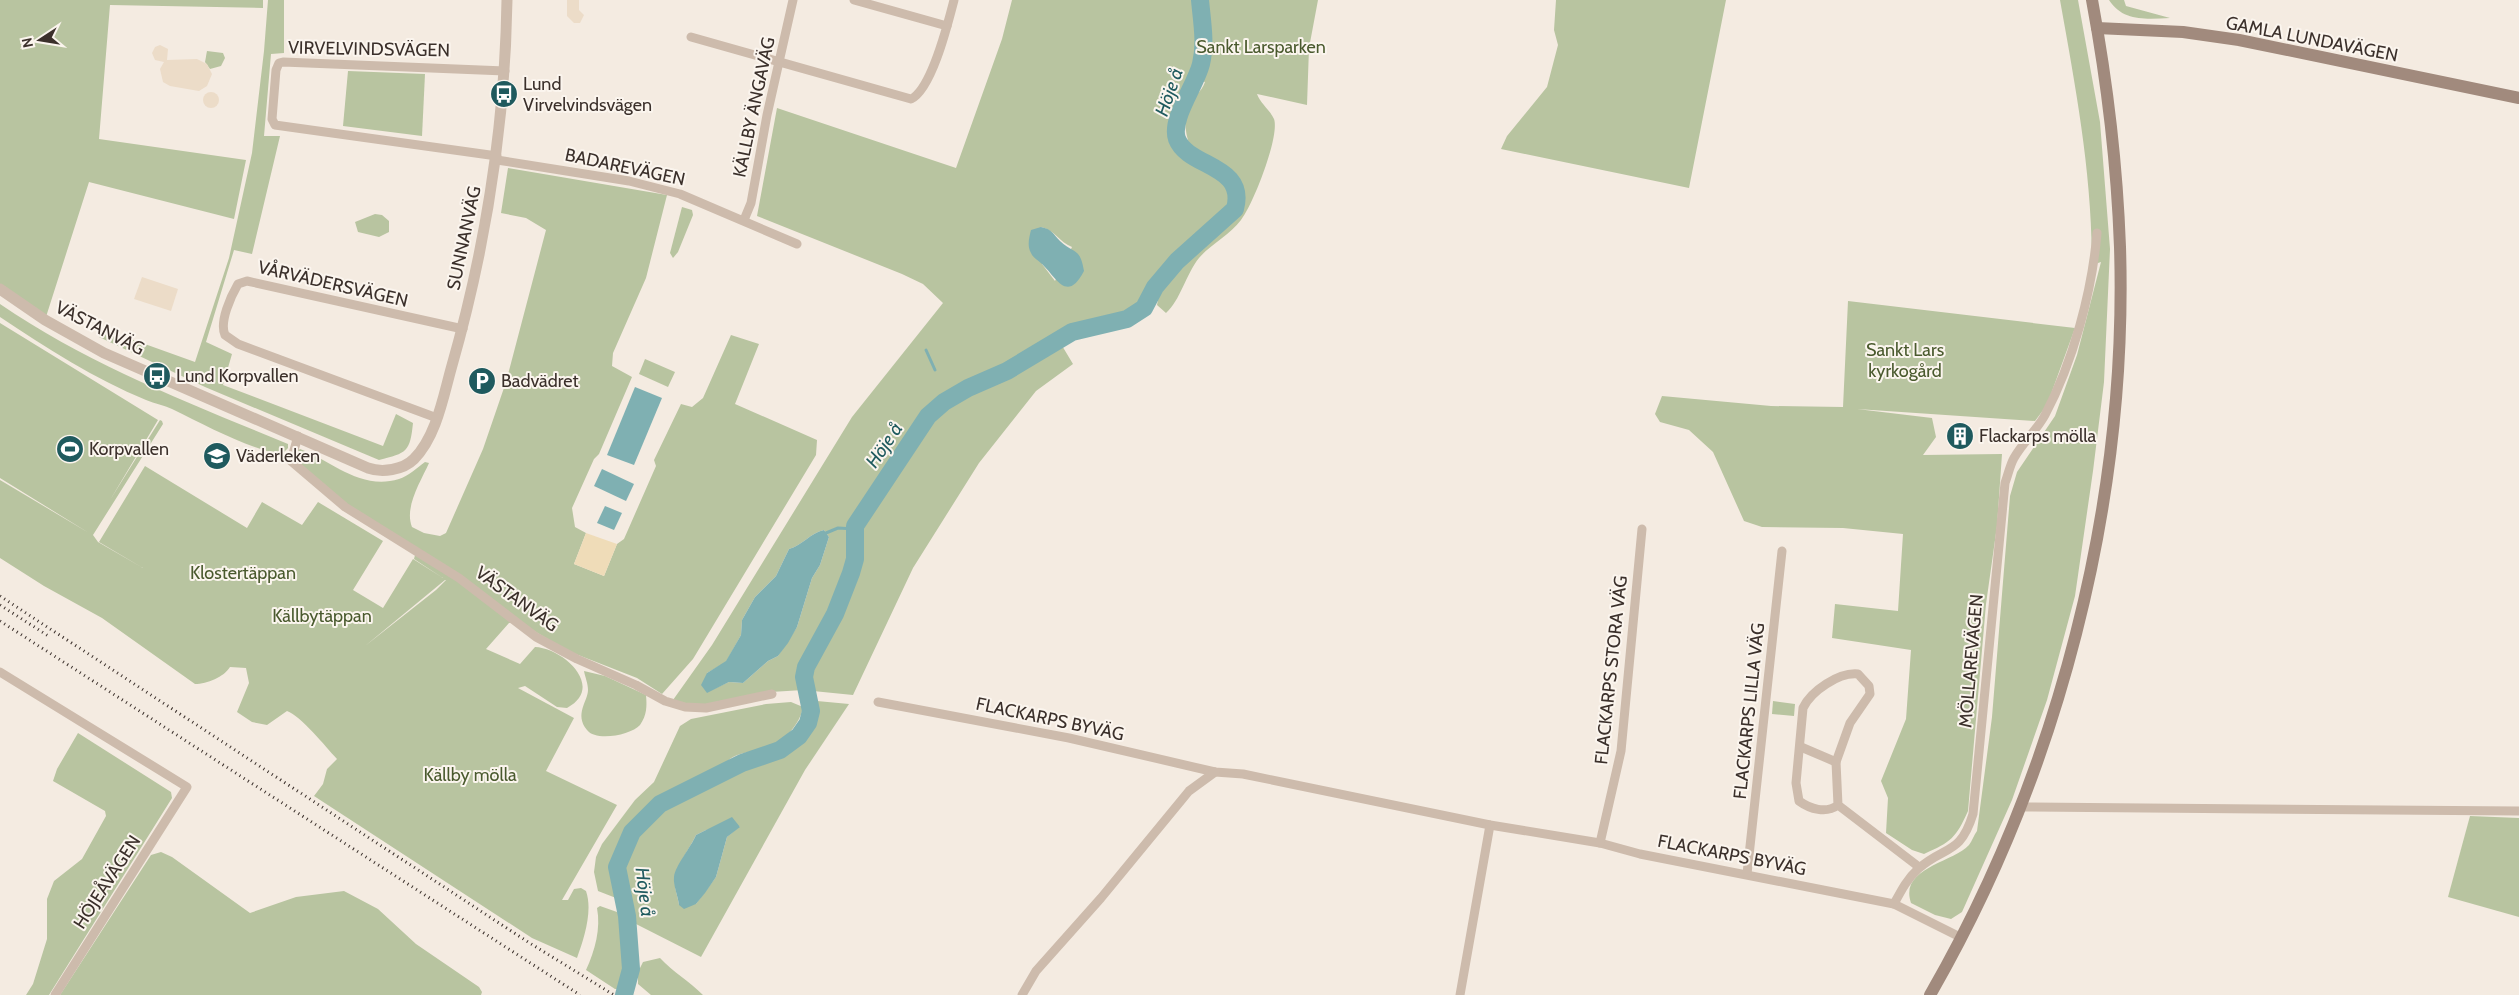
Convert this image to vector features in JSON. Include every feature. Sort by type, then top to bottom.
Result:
[{"type":"main road","points":[[1930,995],[1960,937],[2021,807],[2057,701],[2079,616],[2105,484],[2114,413],[2119,320],[2120,248],[2110,119],[2092,0]]},
{"type":"main road","name":"GAMLA LUNDAVÄGEN","points":[[2097,28],[2182,32],[2239,40],[2519,98]]},
{"type":"street","name":"SUNNANVÄG","points":[[401,466],[414,459],[436,418],[463,329],[497,158],[505,71],[507,0]]},
{"type":"street","name":"KÄLLBY ÄNGAVÄG","points":[[744,220],[751,203],[779,63],[794,0]]},
{"type":"street","points":[[854,0],[948,26]]},
{"type":"street","points":[[692,37],[911,99],[918,96],[925,87],[948,26],[954,0]]},
{"type":"street","name":"VIRVELVINDSVÄGEN","points":[[497,158],[275,125],[272,119],[276,70],[279,63],[283,62],[505,71]]},
{"type":"street","name":"BADAREVÄGEN","points":[[497,158],[629,181],[680,194],[797,244]]},
{"type":"street","name":"MÖLLAREVÄGEN","points":[[1894,904],[1909,878],[1919,868],[1954,848],[1961,841],[1973,814],[2006,483],[2014,459],[2044,417],[2057,390],[2088,300],[2094,268],[2097,233]]},
{"type":"street","name":"VÅRVÄDERSVÄGEN","points":[[436,418],[238,344],[225,335],[223,324],[237,286],[243,281],[248,281],[463,329]]},
{"type":"street","name":"VÄSTANVÄG","points":[[0,289],[45,320],[104,353],[298,436],[372,470],[384,471],[401,466]]},
{"type":"street","name":"VÄSTANVÄG","points":[[298,436],[291,461],[330,496],[459,578],[545,642],[677,705],[706,708],[772,694]]},
{"type":"street","name":"FLACKARPS STORA VÄG","points":[[1600,843],[1621,751],[1642,529]]},
{"type":"street","name":"FLACKARPS LILLA VÄG","points":[[1747,874],[1782,551]]},
{"type":"street","name":"HÖJEÅVÄGEN","points":[[0,672],[187,787],[55,995]]},
{"type":"street","points":[[1838,805],[1819,810],[1807,807],[1799,801],[1796,784],[1801,747],[1801,720],[1807,699],[1839,678],[1851,673],[1858,674],[1869,686],[1870,694],[1850,724],[1836,762],[1838,805],[1919,868]]},
{"type":"street","name":"FLACKARPS BYVÄG","points":[[878,702],[1069,738],[1216,772],[1243,774],[1490,825],[1600,843],[1640,854],[1894,904],[1960,937]]},
{"type":"street","points":[[1801,747],[1836,762]]},
{"type":"street","points":[[1022,995],[1036,971],[1101,898],[1189,791],[1216,772]]},
{"type":"street","points":[[2021,807],[2519,811]]},
{"type":"street","points":[[1460,995],[1490,825]]},
{"type":"green space","points":[[0,0],[263,0],[263,8],[110,5],[99,139],[246,160],[234,219],[89,182],[45,320],[0,287]]},
{"type":"green space","points":[[268,0],[284,0],[284,53],[271,54],[264,136],[280,136],[252,254],[234,250],[206,342],[232,354],[223,385],[383,446],[396,414],[413,423],[410,440],[405,450],[379,460],[205,387],[99,337],[103,329],[195,362],[229,258],[252,153]]},
{"type":"green space","points":[[1012,0],[1195,0],[1198,34],[1196,60],[1191,76],[1174,111],[1171,127],[1173,139],[1178,149],[1186,156],[1224,180],[1232,194],[1230,208],[1217,222],[1173,258],[1135,308],[1120,316],[1092,321],[1070,328],[1061,344],[1073,364],[1036,391],[979,463],[913,568],[853,695],[803,690],[771,692],[700,707],[673,700],[712,645],[852,417],[943,303],[923,284],[902,274],[757,216],[777,108],[956,168],[1002,39]],"holes":[[[1041,227],[1050,231],[1072,247],[1055,281],[1042,264]],[[824,530],[829,537],[820,565],[812,578],[797,627],[778,656],[768,661],[743,683],[729,682],[707,692],[707,673],[726,662],[741,635],[742,620],[755,597],[776,576],[789,549]]]},
{"type":"green space","name":"Sankt Larsparken","points":[[1205,0],[1318,0],[1309,48],[1307,105],[1257,94],[1274,119],[1275,128],[1269,154],[1258,186],[1241,220],[1194,264],[1175,302],[1166,313],[1157,305],[1160,290],[1172,274],[1241,211],[1243,197],[1242,186],[1238,177],[1222,163],[1190,147],[1186,133],[1185,117],[1187,108],[1205,82],[1201,81],[1212,40]]},
{"type":"green space","points":[[1556,0],[1726,0],[1689,188],[1501,149],[1507,136],[1547,87],[1558,45],[1554,30]]},
{"type":"green space","points":[[2060,0],[2078,0],[2100,122],[2110,249],[2104,382],[2075,596],[2047,700],[2012,800],[1962,912],[1951,919],[1935,915],[1911,903],[1909,891],[1913,882],[1920,874],[1969,845],[1977,831],[1992,717],[2010,496],[2017,472],[2055,416],[2077,355],[2101,262],[2092,265],[2086,164]]},
{"type":"green space","points":[[2109,0],[2124,0],[2126,6],[2170,18],[2144,19],[2128,16]]},
{"type":"green space","points":[[207,51],[223,53],[225,58],[221,66],[210,69],[205,62]]},
{"type":"green space","points":[[348,71],[425,74],[422,136],[343,126]]},
{"type":"green space","points":[[508,168],[667,195],[646,278],[613,353],[612,366],[632,377],[599,454],[594,459],[572,508],[575,527],[586,533],[574,564],[604,576],[617,544],[624,539],[656,466],[654,460],[681,404],[692,407],[703,398],[731,335],[759,344],[735,404],[817,440],[816,455],[693,659],[662,694],[637,678],[568,651],[519,622],[509,623],[486,649],[520,664],[535,647],[546,649],[568,661],[576,670],[581,680],[582,690],[578,699],[567,708],[557,707],[525,686],[518,688],[574,718],[546,771],[617,805],[562,900],[568,900],[574,889],[581,888],[586,891],[589,907],[588,916],[585,934],[577,958],[532,938],[314,796],[323,784],[327,769],[337,759],[306,725],[287,711],[267,725],[252,722],[237,712],[249,683],[246,668],[230,667],[224,674],[215,679],[195,684],[102,618],[44,586],[0,558],[0,480],[89,533],[0,478],[0,323],[158,420],[110,500],[160,420],[162,421],[163,424],[93,535],[98,542],[143,568],[99,542],[145,466],[247,528],[262,502],[302,525],[318,502],[383,541],[353,590],[383,608],[413,559],[443,578],[414,559],[415,555],[342,502],[296,463],[296,452],[300,449],[347,473],[372,481],[385,482],[399,479],[425,462],[429,463],[414,494],[410,519],[412,527],[424,533],[440,536],[446,533],[483,449],[506,382],[546,230],[526,218],[501,213]],"holes":[[[446,580],[436,590],[365,646]]]},
{"type":"green space","points":[[682,207],[692,210],[693,215],[678,252],[673,258],[670,253]]},
{"type":"green space","points":[[375,214],[382,215],[389,221],[389,232],[379,237],[358,232],[355,222]]},
{"type":"green space","name":"Sankt Lars kyrkogård","points":[[1848,301],[2075,328],[2047,405],[2035,421],[1857,409],[1932,418],[1936,437],[1923,455],[2002,454],[1997,526],[1986,604],[1968,811],[1952,838],[1924,854],[1912,850],[1886,833],[1888,798],[1881,781],[1906,719],[1911,650],[1832,638],[1835,604],[1898,611],[1903,534],[1843,528],[1762,527],[1744,521],[1713,452],[1689,430],[1660,422],[1655,414],[1662,396],[1771,406],[1843,407]]},
{"type":"green space","points":[[0,304],[69,346],[140,382],[288,444],[288,448],[281,455],[253,446],[108,383],[0,317]]},
{"type":"green space","points":[[645,359],[675,372],[668,387],[639,374]]},
{"type":"green space","points":[[584,671],[605,676],[646,695],[644,718],[636,729],[614,736],[598,736],[591,734],[587,730],[582,719],[588,690]]},
{"type":"green space","points":[[817,701],[849,704],[805,770],[701,957],[636,924],[629,898],[626,858],[631,842],[641,829],[673,805],[731,775],[780,757],[797,747],[811,732],[815,723]],"holes":[[[740,826],[727,837],[716,877],[696,904],[679,905],[675,887],[676,875],[680,863],[696,835],[706,830]]]},
{"type":"green space","points":[[1773,701],[1795,704],[1794,716],[1772,714]]},
{"type":"green space","points":[[791,702],[803,707],[795,726],[785,737],[766,748],[733,757],[709,776],[650,807],[630,824],[622,835],[614,857],[613,880],[616,898],[598,891],[594,872],[596,857],[602,844],[635,800],[654,782],[680,726],[691,719],[766,704]]},
{"type":"green space","points":[[78,733],[171,792],[172,798],[49,995],[26,995],[33,984],[47,939],[47,899],[54,881],[82,859],[106,816],[105,811],[53,781],[57,769]]},
{"type":"green space","points":[[2470,816],[2519,818],[2519,917],[2448,897]]},
{"type":"green space","points":[[161,852],[172,857],[250,913],[296,897],[344,891],[378,909],[416,944],[479,987],[482,992],[481,995],[60,995],[151,855]]},
{"type":"green space","points":[[600,906],[617,912],[623,921],[624,975],[620,989],[615,989],[586,970],[596,939],[597,908]]},
{"type":"green space","points":[[660,958],[703,995],[651,995],[638,984],[638,972],[643,962]]},
{"type":"sand","points":[[586,533],[617,544],[604,576],[574,564]]},
{"type":"shaded area","points":[[567,0],[579,0],[579,10],[584,15],[580,23],[574,23],[567,16]]},
{"type":"shaded area","points":[[160,45],[168,49],[167,60],[197,59],[207,64],[212,74],[207,86],[199,91],[170,86],[163,82],[160,69],[164,62],[155,60],[152,53],[155,47]]},
{"type":"shaded area","points":[[211,92],[217,94],[219,100],[217,106],[211,108],[205,106],[203,100],[205,94]]},
{"type":"shaded area","points":[[142,277],[178,289],[171,311],[134,299]]},
{"type":"water","points":[[1041,227],[1050,230],[1081,258],[1084,271],[1078,281],[1072,286],[1062,285],[1032,255],[1029,245],[1031,230]]},
{"type":"water","points":[[635,387],[662,398],[634,465],[607,455]]},
{"type":"water","points":[[602,469],[634,484],[626,501],[594,486]]},
{"type":"water","points":[[605,506],[622,513],[614,530],[597,523]]},
{"type":"water","points":[[824,530],[829,537],[820,565],[812,578],[797,627],[788,643],[778,656],[768,661],[743,683],[729,682],[707,693],[701,685],[707,673],[726,661],[741,635],[742,620],[755,597],[776,576],[789,549]]},
{"type":"water","points":[[732,817],[740,827],[727,837],[716,877],[696,904],[684,909],[679,905],[674,883],[677,867],[696,835]]},
{"type":"waterway","name":"Höje å","points":[[624,995],[631,969],[627,916],[617,867],[632,832],[660,804],[742,763],[780,750],[799,736],[808,723],[811,711],[804,677],[806,667],[835,614],[851,573],[855,559],[855,526],[928,416],[944,402],[968,388],[1007,371],[1072,332],[1127,319],[1144,308],[1155,287],[1177,261],[1235,209],[1236,194],[1233,183],[1215,168],[1192,156],[1177,139],[1176,131],[1180,112],[1201,64],[1203,32],[1200,0]]},
{"type":"waterway","points":[[926,350],[935,370]]},
{"type":"waterway","points":[[826,533],[838,528],[855,529]]},
{"type":"railway","points":[[0,596],[528,942],[614,995]]},
{"type":"railway","points":[[0,605],[50,637]]},
{"type":"railway","points":[[0,621],[580,995]]},
{"type":"place","name":"Lund Virvelvindsvägen","points":[[504,94]]},
{"type":"place","name":"Lund Korpvallen","points":[[157,376]]},
{"type":"place","name":"Badvädret","points":[[482,381]]},
{"type":"place","name":"Flackarps mölla","points":[[1960,436]]},
{"type":"place","name":"Korpvallen","points":[[70,449]]},
{"type":"place","name":"Väderleken","points":[[217,456]]},
{"type":"park label","name":"Klostertäppan","points":[[243,573]]},
{"type":"park label","name":"Källbytäppan","points":[[322,616]]},
{"type":"park label","name":"Källby mölla","points":[[470,775]]}]
